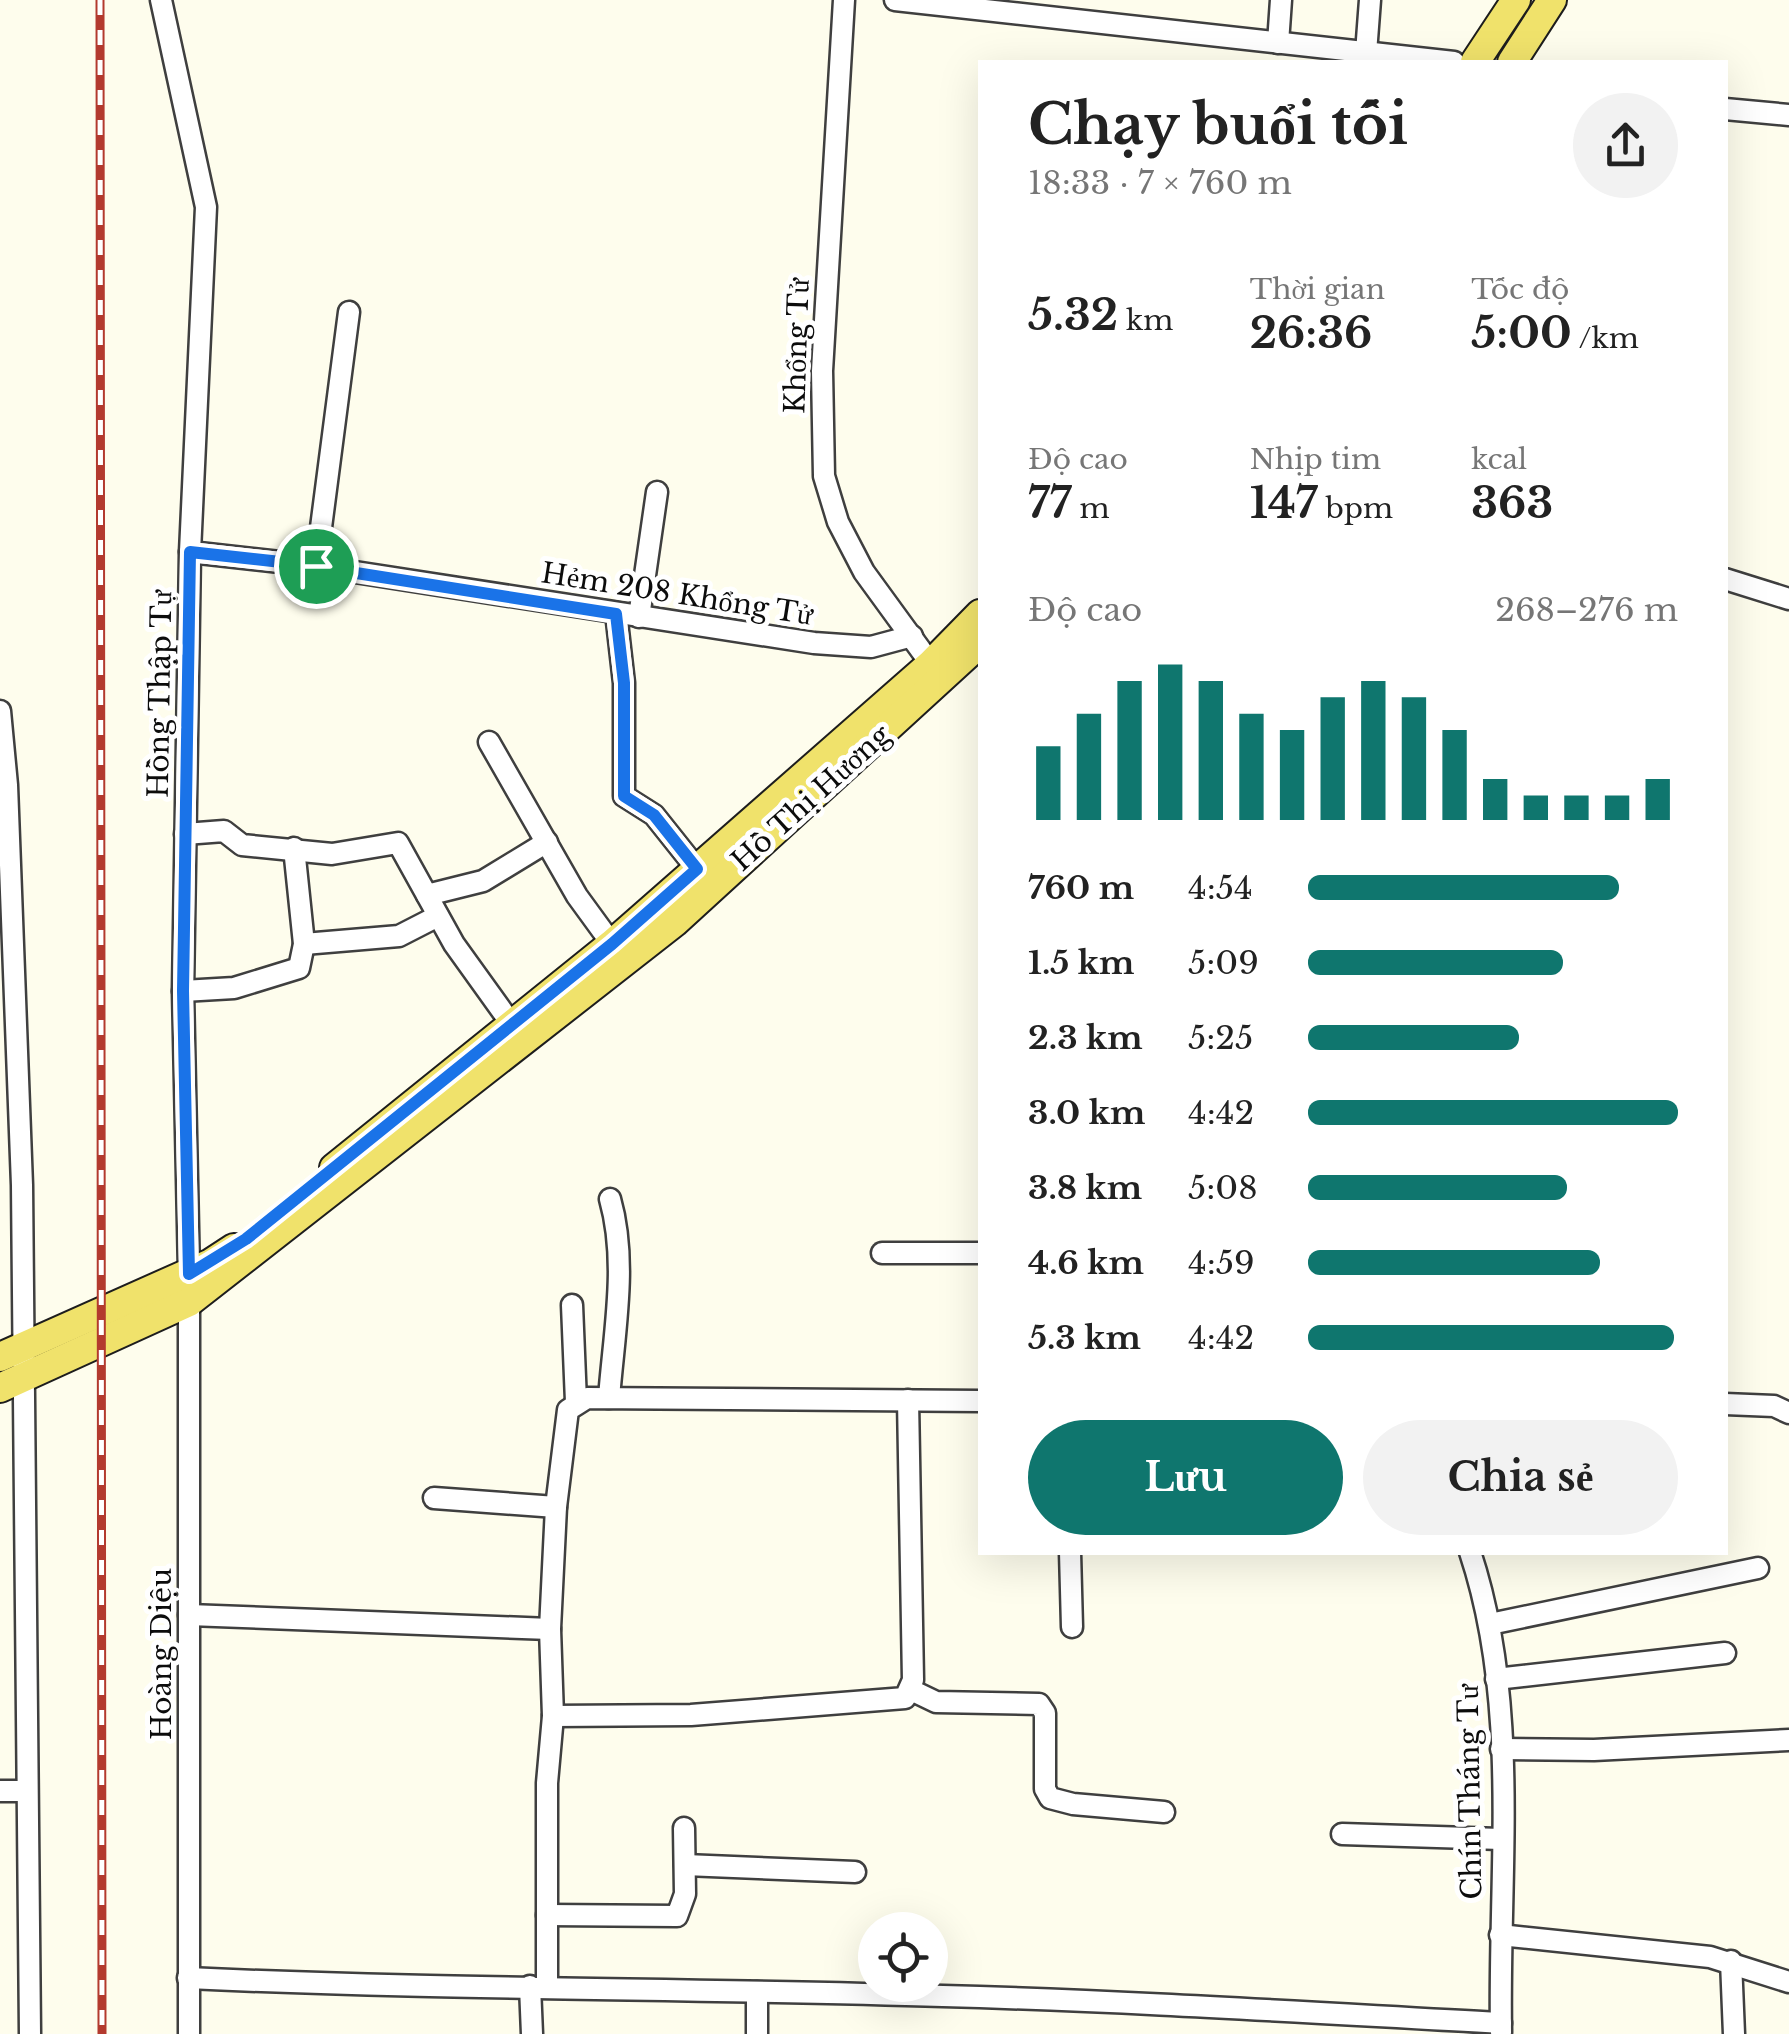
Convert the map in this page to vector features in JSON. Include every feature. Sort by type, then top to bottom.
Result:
[{"type":"main road","points":[[1477,60],[1516,0]]},
{"type":"main road","points":[[1513,60],[1552,0]]},
{"type":"main road","name":"Hồ Thị Hương","points":[[12,1352],[189,1288],[510,1022],[612,944],[931,664],[978,616]]},
{"type":"main road","name":"Hồ Thị Hương","points":[[12,1383],[189,1288],[675,922],[978,645]]},
{"type":"street","name":"Hồng Thập Tự","points":[[162,0],[206,207],[190,552],[185,834],[183,991],[189,1288]]},
{"type":"street","name":"Khổng Tử","points":[[844,0],[822,371],[824,476],[850,546],[931,664]]},
{"type":"street","points":[[895,0],[1434,60]]},
{"type":"street","points":[[1278,43],[1281,0]]},
{"type":"street","points":[[1366,53],[1370,0]]},
{"type":"street","points":[[1728,109],[1789,114]]},
{"type":"street","points":[[316,566],[349,312]]},
{"type":"street","points":[[640,617],[656,492]]},
{"type":"street","name":"Hẻm 208 Khổng Tử","points":[[190,552],[316,566],[841,646],[871,647],[912,636]]},
{"type":"street","points":[[1728,580],[1789,599]]},
{"type":"street","points":[[616,614],[624,683],[624,796],[654,815],[697,869]]},
{"type":"street","points":[[0,710],[12,1383],[30,2034]]},
{"type":"street","points":[[489,742],[612,944]]},
{"type":"street","points":[[185,834],[224,831],[242,844],[347,854],[398,843],[438,916],[510,1022]]},
{"type":"street","points":[[427,895],[484,882],[547,842]]},
{"type":"street","points":[[183,991],[234,988],[294,972],[303,963],[294,848]]},
{"type":"street","points":[[304,944],[399,936],[438,916]]},
{"type":"street","points":[[609,1398],[619,1268],[610,1198]]},
{"type":"street","points":[[882,1253],[978,1253]]},
{"type":"street","name":"Hoàng Diệu","points":[[189,1288],[189,2034]]},
{"type":"street","points":[[532,2034],[547,1915],[547,1783],[554,1716],[550,1630],[556,1507],[564,1422],[576,1402],[572,1305]]},
{"type":"street","points":[[1728,1404],[1774,1406],[1789,1412],[1789,1388]]},
{"type":"street","points":[[576,1402],[609,1398],[978,1401]]},
{"type":"street","points":[[554,1716],[691,1715],[905,1698],[911,1690],[908,1400]]},
{"type":"street","points":[[434,1498],[556,1507]]},
{"type":"street","points":[[1070,1555],[1072,1627]]},
{"type":"street","name":"Chín Tháng Tư","points":[[1471,1555],[1490,1624],[1502,1748],[1501,2028]]},
{"type":"street","points":[[1490,1624],[1758,1568]]},
{"type":"street","points":[[188,1615],[550,1630]]},
{"type":"street","points":[[1496,1680],[1725,1653]]},
{"type":"street","points":[[911,1690],[936,1702],[1038,1704],[1045,1714],[1045,1789],[1050,1798],[1073,1804],[1164,1812]]},
{"type":"street","points":[[1502,1748],[1644,1748],[1789,1740]]},
{"type":"street","points":[[0,1791],[25,1791]]},
{"type":"street","points":[[547,1915],[677,1916],[683,1910],[684,1828]]},
{"type":"street","points":[[1342,1834],[1502,1840]]},
{"type":"street","points":[[685,1866],[854,1872]]},
{"type":"street","points":[[1500,1935],[1731,1962],[1789,1982]]},
{"type":"street","points":[[1731,1962],[1734,2034]]},
{"type":"street","points":[[188,1978],[406,1988],[539,1986],[1088,2001],[1501,2028]]},
{"type":"street","points":[[757,1992],[757,2034]]},
{"type":"railway","points":[[100,0],[102,2034]]},
{"type":"route","points":[[190,552],[316,566],[616,614],[624,683],[624,796],[654,815],[697,869],[612,944],[510,1022],[246,1239],[189,1274],[183,991],[190,552]]}]
